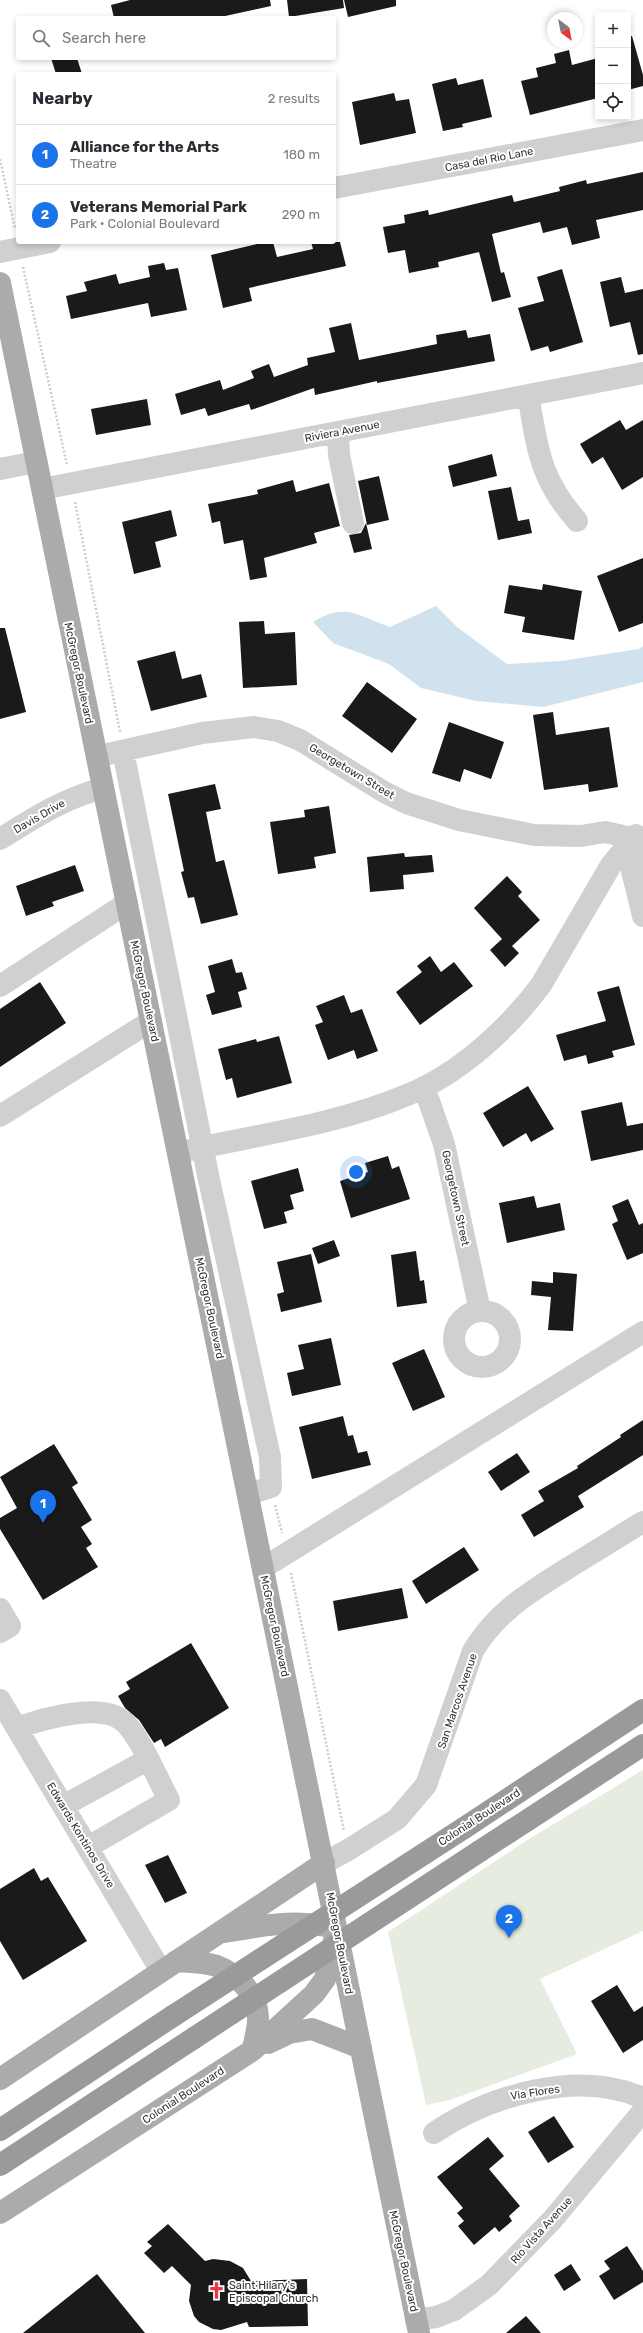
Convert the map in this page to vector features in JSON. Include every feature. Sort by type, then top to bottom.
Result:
[{"type":"highway","name":"Colonial Boulevard","points":[[0,2130],[643,1710]]},
{"type":"highway","points":[[0,2165],[643,1745]]},
{"type":"main road","name":"McGregor Boulevard","points":[[0,283],[418,2326]]},
{"type":"main road","points":[[0,2079],[324,1863]]},
{"type":"main road","points":[[218,1933],[273,1924],[306,1923],[337,1928]]},
{"type":"main road","name":"Colonial Boulevard","points":[[0,2213],[253,2050],[314,1994],[325,1979],[337,1928]]},
{"type":"main road","points":[[169,1966],[216,1966],[234,1975],[256,2001],[258,2019],[253,2050]]},
{"type":"main road","points":[[253,2050],[289,2033],[312,2029],[361,2048]]},
{"type":"street","name":"Casa del Rio Lane","points":[[336,188],[643,130]]},
{"type":"street","points":[[9,250],[40,244]]},
{"type":"street","name":"Riviera Avenue","points":[[42,489],[643,373]]},
{"type":"street","points":[[528,395],[539,459],[546,476],[561,502],[577,521]]},
{"type":"street","points":[[338,432],[339,455],[353,523]]},
{"type":"street","points":[[0,469],[36,462]]},
{"type":"street","name":"Georgetown Street","points":[[96,756],[230,728],[254,727],[278,731],[322,751],[384,792],[406,803],[445,816],[534,835],[581,836],[605,832],[638,833]]},
{"type":"street","points":[[123,751],[204,1147],[270,1457],[272,1478],[271,1487],[248,1494]]},
{"type":"street","name":"Davis Drive","points":[[0,839],[45,810],[81,794],[103,788]]},
{"type":"street","points":[[638,833],[632,871],[643,916]]},
{"type":"street","points":[[178,1153],[277,1134],[342,1117],[407,1096],[424,1087],[478,1050],[512,1020],[527,1003],[541,984],[611,865],[638,833]]},
{"type":"street","points":[[0,986],[127,903]]},
{"type":"street","points":[[0,1116],[151,1021]]},
{"type":"street","name":"Georgetown Street","points":[[424,1087],[444,1144],[480,1311]]},
{"type":"street","points":[[263,1568],[643,1332]]},
{"type":"street","name":"San Marcos Avenue","points":[[324,1863],[348,1850],[397,1819],[426,1785],[473,1651],[484,1632],[499,1616],[533,1590],[643,1522]]},
{"type":"street","points":[[0,1609],[10,1626],[0,1632]]},
{"type":"street","name":"Edwards Kontinos Drive","points":[[0,1700],[88,1847],[169,1966]]},
{"type":"street","points":[[17,1728],[46,1718],[103,1712],[113,1715],[123,1722],[132,1732],[169,1800],[88,1847]]},
{"type":"street","points":[[63,1806],[147,1760]]},
{"type":"street","name":"Via Flores","points":[[434,2133],[461,2116],[484,2105],[508,2096],[541,2089],[584,2086],[625,2090],[643,2098]]},
{"type":"street","name":"Rio Vista Avenue","points":[[418,2326],[454,2310],[489,2285],[553,2219],[643,2111]]},
{"type":"path","points":[[0,159],[9,250],[71,483],[123,751]]},
{"type":"path","points":[[271,1487],[287,1553],[348,1850]]},
{"type":"shaded area","points":[[643,1770],[643,1931],[540,1979],[577,2054],[450,2100],[426,2105],[388,1932],[529,1839]]},
{"type":"water","points":[[436,606],[457,627],[507,664],[561,661],[639,649],[643,646],[643,682],[543,707],[476,701],[421,688],[389,664],[333,643],[313,622],[334,613],[351,612],[390,627]]},
{"type":"building","points":[[130,0],[270,0],[271,6],[225,16],[114,16],[111,5]]},
{"type":"building","points":[[287,0],[343,0],[344,8],[289,16]]},
{"type":"building","points":[[344,0],[396,0],[396,6],[348,17]]},
{"type":"building","points":[[631,36],[643,75],[643,86],[631,89],[631,48]]},
{"type":"building","points":[[569,50],[572,65],[595,59],[595,99],[530,115],[521,81],[538,77],[536,68],[556,63],[554,54]]},
{"type":"building","points":[[52,60],[78,60],[81,72],[55,72]]},
{"type":"building","points":[[456,78],[458,85],[483,79],[492,117],[462,124],[463,127],[443,131],[432,84]]},
{"type":"building","points":[[394,93],[396,101],[409,99],[416,133],[360,145],[352,102]]},
{"type":"building","points":[[643,172],[643,210],[596,220],[600,238],[572,245],[567,227],[543,233],[540,222],[492,234],[501,273],[504,272],[511,297],[492,302],[479,252],[438,262],[439,267],[409,273],[405,250],[388,253],[383,227],[405,223],[404,215],[428,210],[429,215],[512,195],[514,202],[560,191],[559,187],[586,180],[587,184]]},
{"type":"building","points":[[336,242],[340,242],[346,266],[249,288],[252,301],[223,308],[211,255],[257,244],[274,244],[277,257],[313,249],[312,244],[336,244]]},
{"type":"building","points":[[164,263],[166,270],[178,268],[187,310],[151,317],[148,303],[71,319],[66,296],[87,291],[84,282],[116,274],[119,284],[150,277],[148,266]]},
{"type":"building","points":[[562,269],[583,342],[550,352],[548,346],[531,351],[518,308],[544,301],[537,277]]},
{"type":"building","points":[[621,277],[625,293],[643,289],[643,354],[638,355],[630,322],[610,327],[600,282]]},
{"type":"building","points":[[351,323],[359,360],[437,344],[436,335],[466,330],[468,338],[490,334],[495,361],[377,383],[377,381],[315,395],[314,388],[251,410],[249,404],[208,416],[205,408],[181,415],[175,394],[220,380],[223,390],[254,378],[251,371],[269,364],[274,377],[308,365],[307,358],[335,352],[329,328]]},
{"type":"building","points":[[147,399],[151,425],[96,435],[91,409]]},
{"type":"building","points":[[620,420],[626,430],[643,420],[643,477],[622,490],[603,457],[592,464],[580,444]]},
{"type":"building","points":[[492,454],[497,476],[453,487],[448,466]]},
{"type":"building","points":[[379,476],[389,520],[367,525],[358,481]]},
{"type":"building","points":[[293,480],[296,492],[329,483],[340,526],[314,533],[317,543],[264,558],[267,577],[250,580],[243,540],[224,544],[220,521],[212,523],[208,504],[258,494],[257,490]]},
{"type":"building","points":[[511,487],[518,521],[529,519],[532,533],[498,540],[488,491]]},
{"type":"building","points":[[171,510],[177,536],[155,542],[161,567],[134,574],[122,522]]},
{"type":"building","points":[[366,523],[372,549],[354,553],[349,535],[361,533]]},
{"type":"building","points":[[643,558],[643,623],[619,632],[597,576]]},
{"type":"building","points":[[543,584],[582,591],[574,640],[522,632],[525,617],[504,613],[509,585],[542,590]]},
{"type":"building","points":[[264,621],[265,634],[295,632],[297,685],[243,688],[239,622]]},
{"type":"building","points":[[0,628],[5,628],[26,712],[0,719]]},
{"type":"building","points":[[175,651],[182,679],[201,674],[207,697],[151,711],[137,661]]},
{"type":"building","points":[[367,682],[417,719],[392,753],[342,716]]},
{"type":"building","points":[[553,712],[556,735],[609,727],[618,787],[589,792],[588,784],[544,790],[533,715]]},
{"type":"building","points":[[449,722],[504,742],[491,779],[464,769],[460,782],[432,773]]},
{"type":"building","points":[[215,784],[221,809],[206,812],[216,862],[224,860],[238,915],[201,924],[194,897],[188,898],[181,872],[184,871],[168,794]]},
{"type":"building","points":[[329,806],[336,853],[314,857],[316,868],[278,874],[270,822],[305,817],[304,810]]},
{"type":"building","points":[[404,853],[405,857],[432,855],[434,872],[403,875],[404,889],[370,892],[367,857]]},
{"type":"building","points":[[75,865],[84,891],[52,902],[54,906],[26,916],[16,886]]},
{"type":"building","points":[[507,876],[522,892],[518,896],[540,920],[512,946],[519,953],[505,967],[490,950],[502,939],[474,908]]},
{"type":"building","points":[[430,956],[441,972],[454,962],[473,986],[420,1025],[396,992],[422,972],[417,966]]},
{"type":"building","points":[[232,959],[236,973],[242,972],[247,989],[238,992],[242,1007],[212,1015],[206,995],[215,992],[208,966]]},
{"type":"building","points":[[40,982],[66,1023],[0,1067],[0,1009]]},
{"type":"building","points":[[619,986],[635,1045],[612,1051],[614,1057],[588,1064],[586,1055],[564,1061],[556,1035],[606,1021],[597,992]]},
{"type":"building","points":[[344,995],[351,1013],[362,1009],[378,1051],[357,1059],[354,1050],[328,1060],[315,1025],[323,1022],[316,1006]]},
{"type":"building","points":[[279,1036],[292,1083],[237,1098],[232,1078],[226,1080],[218,1049],[256,1039],[257,1042]]},
{"type":"building","points":[[528,1086],[554,1129],[531,1142],[526,1133],[503,1147],[483,1113]]},
{"type":"building","points":[[622,1102],[627,1126],[643,1123],[643,1150],[591,1161],[581,1111]]},
{"type":"building","points":[[388,1156],[392,1169],[399,1166],[410,1199],[351,1218],[340,1181],[368,1172],[365,1163]]},
{"type":"building","points":[[298,1168],[304,1191],[290,1195],[294,1209],[284,1212],[287,1223],[264,1229],[251,1181]]},
{"type":"building","points":[[534,1196],[537,1208],[560,1203],[565,1230],[507,1243],[499,1203]]},
{"type":"building","points":[[628,1199],[639,1225],[643,1223],[643,1253],[627,1260],[612,1224],[618,1221],[612,1206]]},
{"type":"building","points":[[334,1240],[340,1256],[318,1264],[312,1248]]},
{"type":"building","points":[[416,1251],[420,1281],[424,1280],[427,1303],[397,1307],[391,1255]]},
{"type":"building","points":[[311,1254],[322,1302],[281,1312],[277,1294],[284,1292],[277,1262]]},
{"type":"building","points":[[553,1272],[577,1274],[573,1331],[548,1330],[551,1297],[531,1295],[532,1281],[553,1283]]},
{"type":"building","points":[[331,1338],[341,1385],[292,1396],[287,1373],[304,1369],[298,1345]]},
{"type":"building","points":[[424,1349],[445,1397],[413,1411],[392,1363]]},
{"type":"building","points":[[343,1416],[348,1436],[353,1435],[358,1453],[367,1451],[371,1465],[312,1479],[299,1427]]},
{"type":"building","points":[[643,1420],[643,1455],[578,1496],[584,1507],[534,1537],[521,1515],[544,1501],[538,1491],[578,1468],[577,1466],[621,1437],[620,1435]]},
{"type":"building","points":[[54,1444],[78,1483],[72,1487],[92,1520],[81,1527],[92,1544],[86,1548],[98,1567],[43,1600],[0,1529],[0,1518],[17,1508],[0,1477]]},
{"type":"building","points":[[517,1453],[530,1472],[501,1491],[488,1472]]},
{"type":"building","points":[[464,1547],[479,1570],[426,1604],[412,1581]]},
{"type":"building","points":[[402,1588],[408,1618],[338,1631],[333,1601]]},
{"type":"building","points":[[191,1643],[229,1708],[165,1747],[161,1739],[154,1743],[139,1720],[125,1708],[118,1696],[130,1689],[126,1682]]},
{"type":"building","points":[[168,1855],[187,1893],[165,1903],[145,1865]]},
{"type":"building","points":[[34,1868],[41,1881],[48,1877],[87,1941],[23,1980],[0,1941],[0,1889]]},
{"type":"building","points":[[617,1985],[634,2012],[643,2006],[643,2040],[623,2053],[591,2001]]},
{"type":"building","points":[[554,2116],[574,2147],[548,2163],[528,2132]]},
{"type":"building","points":[[488,2137],[504,2156],[489,2169],[520,2206],[509,2216],[512,2221],[499,2232],[495,2227],[474,2245],[458,2226],[464,2221],[457,2213],[463,2208],[437,2177]]},
{"type":"building","points":[[168,2224],[205,2261],[213,2259],[230,2261],[243,2268],[251,2281],[307,2279],[308,2326],[249,2327],[247,2322],[221,2330],[213,2329],[199,2322],[194,2316],[189,2301],[191,2285],[172,2266],[164,2273],[144,2253],[152,2246],[147,2242]]},
{"type":"building","points":[[627,2246],[643,2271],[643,2282],[614,2300],[599,2276],[610,2269],[604,2261]]},
{"type":"building","points":[[571,2264],[581,2280],[564,2291],[554,2275]]},
{"type":"building","points":[[97,2274],[145,2333],[23,2333]]},
{"type":"building","points":[[526,2316],[541,2333],[506,2333]]},
{"type":"place","name":"Alliance for the Arts","points":[[43,1523]]},
{"type":"place","name":"Veterans Memorial Park","points":[[509,1938]]},
{"type":"place","name":"Saint Hilary's Episcopal Church","points":[[216,2291]]}]
